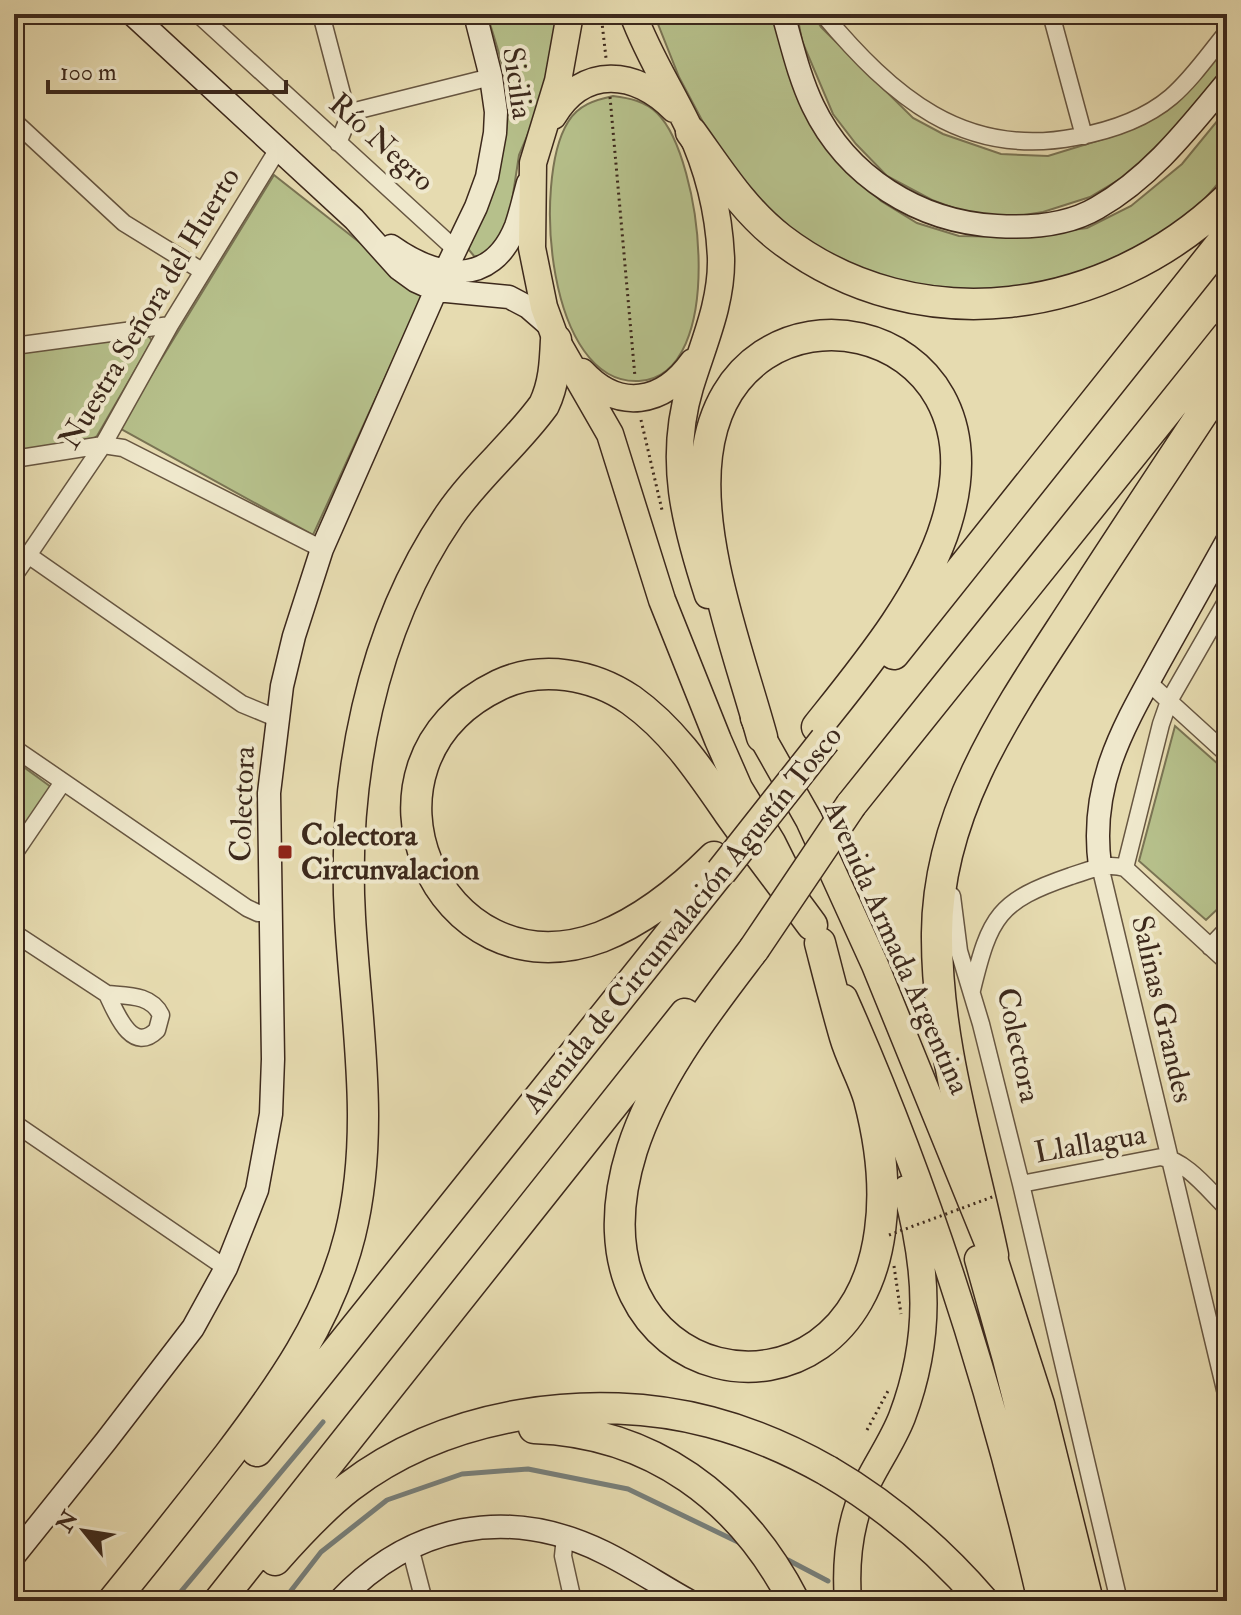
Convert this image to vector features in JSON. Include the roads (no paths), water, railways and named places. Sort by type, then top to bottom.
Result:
[{"type":"highway","points":[[689,128],[747,207],[782,240],[820,263],[866,283],[941,301],[1018,302],[1070,292],[1097,283],[1171,246],[1227,199]]},
{"type":"highway","name":"Avenida de Circunvalación Agustín Tosco","points":[[136,1601],[717,864],[772,807],[821,733],[1227,236]]},
{"type":"highway","points":[[762,737],[718,581],[708,512],[707,453],[721,405],[749,368],[766,354],[803,337],[844,334],[889,348],[926,375],[942,398],[953,426],[957,453],[956,486],[934,555],[916,588],[821,733]]},
{"type":"highway","name":"Avenida de Circunvalación Agustín Tosco","points":[[219,1601],[751,942],[851,805],[1227,336]]},
{"type":"highway","points":[[113,1601],[288,1375],[315,1327],[340,1270],[351,1235],[359,1191],[362,1148],[362,1079],[349,867],[358,761],[368,709],[381,658],[410,583],[428,549],[468,490],[544,405],[551,391],[557,340]]},
{"type":"highway","points":[[993,1255],[959,1114],[940,996],[939,898],[956,819],[983,755],[1023,687],[1227,376]]},
{"type":"highway","points":[[717,864],[632,923],[610,932],[574,944],[545,946],[520,943],[499,936],[467,917],[452,904],[429,870],[417,832],[418,782],[440,733],[455,715],[487,690],[528,675],[551,673],[588,680],[627,697],[677,742],[707,779],[816,934],[875,1127],[881,1181],[880,1232],[860,1295],[835,1330],[803,1354],[785,1362],[733,1367],[678,1347],[661,1333],[643,1309],[628,1279],[620,1222],[625,1178],[632,1151],[654,1099],[687,1040],[751,942]]},
{"type":"highway","points":[[240,1601],[301,1531],[349,1487],[401,1455],[452,1434],[499,1420],[577,1410],[646,1411],[709,1422],[787,1450],[855,1486],[903,1521],[983,1601]]},
{"type":"highway","points":[[452,1434],[520,1427],[568,1430],[611,1439],[654,1456],[691,1478],[726,1506],[757,1541],[794,1601]]},
{"type":"main road","name":"Avenida Armada Argentina","points":[[570,14],[558,81],[535,155],[532,248],[538,282],[557,340],[610,434],[662,600],[718,740],[739,788],[772,842],[816,934],[911,1157],[964,1309],[1041,1601]]},
{"type":"main road","name":"Avenida Armada Argentina","points":[[633,14],[654,63],[689,128],[713,198],[719,240],[719,282],[712,323],[684,413],[678,451],[682,497],[705,587],[762,737],[809,820],[875,965],[993,1255],[1041,1404],[1090,1601]]},
{"type":"main road","name":"Avenida Armada Argentina","points":[[535,155],[546,126],[566,98],[579,88],[609,78],[641,84],[657,94],[689,128]]},
{"type":"main road","name":"Avenida Armada Argentina","points":[[557,340],[591,382],[605,391],[637,398],[667,390],[681,378],[712,323]]},
{"type":"main road","points":[[809,820],[833,900],[893,1038],[976,1254],[1067,1601]]},
{"type":"main road","points":[[848,1601],[848,1551],[852,1528],[868,1483],[901,1420],[919,1357],[925,1307],[917,1231],[888,1131],[873,1064]]},
{"type":"street","points":[[132,14],[354,219],[398,268],[416,281],[440,281],[509,297],[528,307],[557,340]]},
{"type":"street","name":"Río Negro","points":[[198,14],[455,249]]},
{"type":"street","points":[[321,14],[347,113],[338,143]]},
{"type":"street","name":"Sicilia","points":[[455,249],[476,207],[492,155],[496,112],[491,77],[475,14]]},
{"type":"street","points":[[783,14],[812,104],[831,137],[846,155],[896,197],[938,215],[971,224],[1041,225],[1080,217],[1096,209],[1132,184],[1172,149],[1227,82]]},
{"type":"street","points":[[823,14],[859,54],[918,106],[947,124],[1016,142],[1084,136],[1125,123],[1171,97],[1227,32]]},
{"type":"street","points":[[1051,14],[1084,136]]},
{"type":"street","points":[[347,113],[491,77]]},
{"type":"street","points":[[14,121],[132,230],[202,271]]},
{"type":"street","name":"Nuestra Señora del Huerto","points":[[14,576],[103,445],[170,325],[278,149]]},
{"type":"street","points":[[440,281],[491,261],[506,244],[516,226],[535,155]]},
{"type":"street","name":"Colectora","points":[[14,1556],[193,1328],[226,1268],[257,1190],[271,1114],[269,793],[276,718],[294,636],[322,549],[455,249]]},
{"type":"street","points":[[15,344],[170,325]]},
{"type":"street","points":[[14,459],[103,445],[123,448],[322,549]]},
{"type":"street","points":[[1225,548],[1119,738],[1104,779],[1098,827],[1100,866],[1125,868],[1227,962]]},
{"type":"street","points":[[28,555],[242,704],[276,718]]},
{"type":"street","points":[[1125,868],[1169,701],[1227,600]]},
{"type":"street","points":[[1148,682],[1227,754]]},
{"type":"street","points":[[14,748],[247,908],[258,913],[270,913]]},
{"type":"street","points":[[14,854],[63,782]]},
{"type":"street","points":[[956,819],[951,876],[953,914],[971,994]]},
{"type":"street","name":"Colectora","points":[[1100,866],[1031,890],[1014,900],[991,929],[971,994],[1021,1184],[1119,1601]]},
{"type":"street","name":"Salinas Grandes","points":[[1100,866],[1227,1398]]},
{"type":"street","points":[[1210,947],[1227,929]]},
{"type":"street","points":[[14,933],[107,994]]},
{"type":"street","points":[[14,1123],[226,1268]]},
{"type":"street","name":"Llallagua","points":[[1021,1184],[1152,1157],[1170,1159]]},
{"type":"street","points":[[1170,1159],[1182,1166],[1227,1208]]},
{"type":"street","points":[[339,1601],[381,1564],[410,1547],[467,1528],[521,1529],[565,1537],[603,1552],[689,1601]]},
{"type":"street","points":[[565,1537],[563,1556],[573,1601]]},
{"type":"street","points":[[410,1547],[424,1601]]},
{"type":"waterway","points":[[173,1601],[323,1422]]},
{"type":"waterway","points":[[283,1601],[321,1552],[387,1500],[462,1474],[528,1469],[628,1489],[740,1543]]},
{"type":"waterway","points":[[788,1560],[828,1581]]},
{"type":"place","name":"Colectora Circunvalacion","points":[[285,852]]}]
